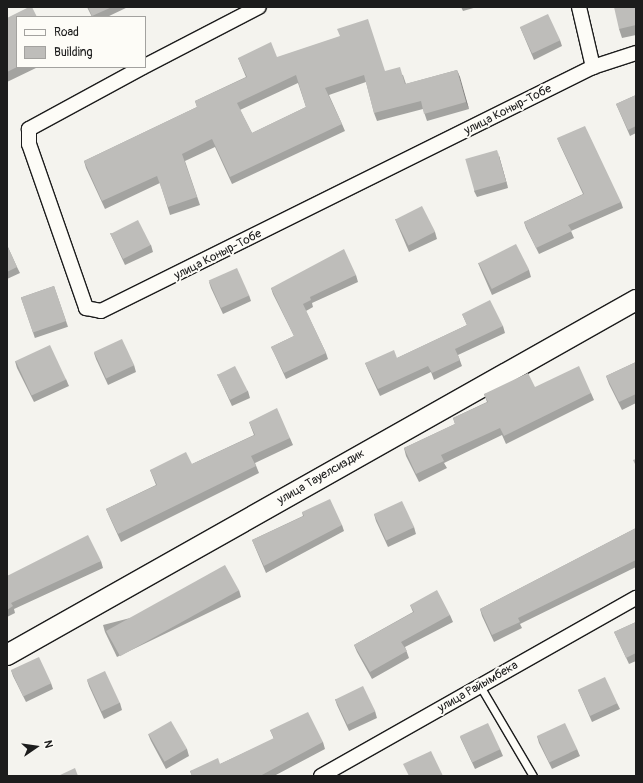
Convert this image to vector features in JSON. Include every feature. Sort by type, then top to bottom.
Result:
[{"type":"street","name":"улица Коныр-Тобе","points":[[146,65],[259,7]]},
{"type":"street","points":[[579,7],[592,67]]},
{"type":"street","name":"улица Коныр-Тобе","points":[[140,68],[29,129],[29,144],[86,308],[101,312],[592,67],[636,53]]},
{"type":"street","name":"улица Тауелсиздик","points":[[7,655],[636,300]]},
{"type":"street","name":"улица Райымбека","points":[[321,776],[636,598]]},
{"type":"lane","points":[[480,686],[533,776]]},
{"type":"building","points":[[29,7],[32,7],[36,16],[16,16],[16,68],[7,72],[7,18]]},
{"type":"building","points":[[88,7],[112,7],[92,16]]},
{"type":"building","points":[[614,7],[636,7],[636,25],[619,29]]},
{"type":"building","points":[[548,14],[560,40],[532,53],[520,27]]},
{"type":"building","points":[[368,19],[385,71],[400,67],[405,84],[457,70],[466,102],[424,114],[421,101],[374,113],[364,75],[325,88],[342,124],[230,177],[212,139],[182,154],[197,197],[168,207],[157,176],[102,201],[84,161],[197,107],[195,101],[247,77],[238,58],[271,42],[277,57],[340,36],[337,29]],"holes":[[[296,75],[306,107],[252,133],[237,103]]]},
{"type":"building","points":[[636,95],[636,126],[628,130],[616,104]]},
{"type":"building","points":[[585,126],[621,202],[568,225],[572,231],[536,248],[524,222],[584,194],[557,138]]},
{"type":"building","points":[[497,150],[506,182],[474,191],[465,159]]},
{"type":"building","points":[[422,206],[435,232],[408,245],[395,220]]},
{"type":"building","points":[[138,220],[151,245],[123,259],[110,234]]},
{"type":"building","points":[[516,244],[529,270],[492,289],[479,263]]},
{"type":"building","points":[[7,245],[17,267],[7,272]]},
{"type":"building","points":[[344,249],[356,275],[310,297],[311,300],[303,304],[326,353],[284,373],[271,347],[294,336],[271,288]]},
{"type":"building","points":[[237,268],[249,295],[221,308],[209,281]]},
{"type":"building","points":[[54,286],[66,321],[33,332],[21,297]]},
{"type":"building","points":[[490,300],[503,326],[455,349],[460,360],[432,373],[428,366],[378,389],[365,363],[394,350],[397,358],[467,325],[462,314]]},
{"type":"building","points":[[122,339],[134,365],[106,378],[94,352]]},
{"type":"building","points":[[50,345],[66,379],[32,395],[16,361]]},
{"type":"building","points":[[636,362],[636,394],[619,402],[606,376]]},
{"type":"building","points":[[235,366],[248,391],[230,400],[217,375]]},
{"type":"building","points":[[579,366],[591,393],[504,436],[500,428],[441,455],[444,461],[416,474],[404,448],[455,424],[453,418],[488,402],[484,394],[528,373],[535,387]]},
{"type":"building","points":[[277,408],[290,438],[251,456],[256,466],[118,534],[106,509],[157,485],[150,470],[186,452],[192,464],[255,435],[249,422]]},
{"type":"building","points":[[636,459],[636,466],[633,460]]},
{"type":"building","points":[[330,499],[342,525],[264,566],[252,540],[304,516],[302,512]]},
{"type":"building","points":[[402,501],[414,527],[386,540],[374,514]]},
{"type":"building","points":[[636,528],[636,560],[518,618],[520,622],[492,635],[480,609]]},
{"type":"building","points":[[88,535],[101,561],[11,603],[13,606],[7,610],[7,576]]},
{"type":"building","points":[[225,565],[239,590],[120,656],[106,631]]},
{"type":"building","points":[[437,590],[450,615],[401,642],[407,651],[370,672],[354,645],[414,612],[410,605]]},
{"type":"building","points":[[636,622],[636,653],[626,658],[614,632]]},
{"type":"building","points":[[39,657],[51,683],[23,696],[11,670]]},
{"type":"building","points":[[105,671],[120,703],[102,711],[87,679]]},
{"type":"building","points":[[605,677],[617,703],[590,716],[578,690]]},
{"type":"building","points":[[363,686],[375,711],[347,725],[335,700]]},
{"type":"building","points":[[308,712],[323,742],[260,776],[192,776],[190,771],[218,758],[220,764],[274,738],[270,730]]},
{"type":"building","points":[[171,721],[187,749],[164,762],[148,734]]},
{"type":"building","points":[[488,723],[500,749],[472,762],[460,736]]},
{"type":"building","points":[[565,723],[577,749],[549,762],[537,736]]},
{"type":"building","points":[[431,751],[443,776],[409,776],[403,764]]},
{"type":"building","points":[[75,768],[78,776],[58,776]]}]
